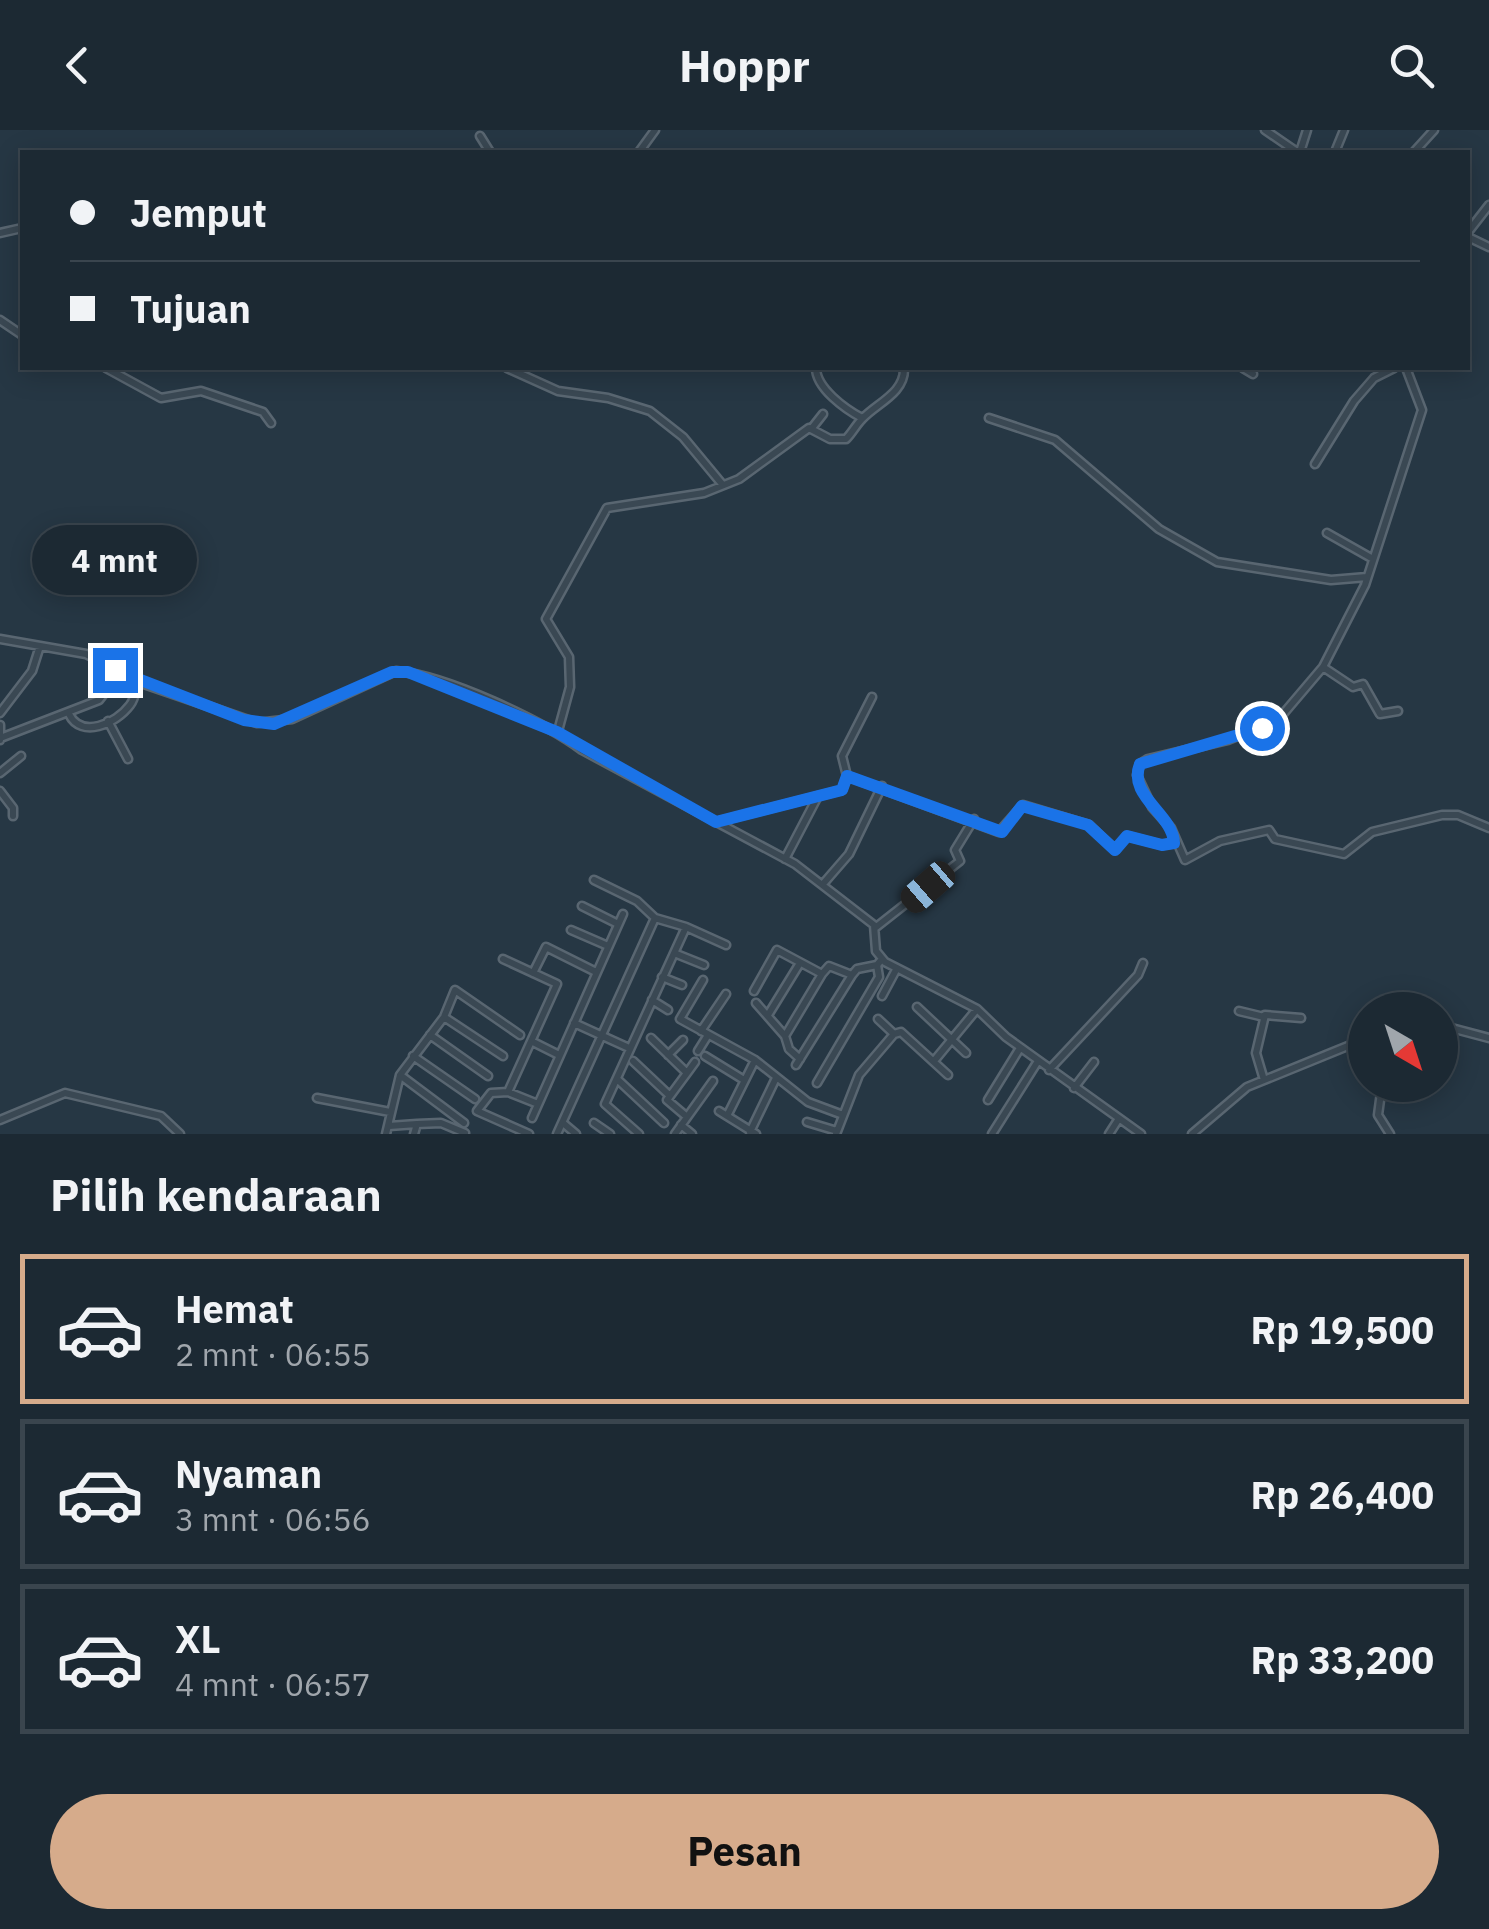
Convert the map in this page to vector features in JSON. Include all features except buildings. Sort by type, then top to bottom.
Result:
[{"type":"street","points":[[1265,130],[1295,150]]},
{"type":"street","points":[[1416,150],[1434,130]]},
{"type":"street","points":[[480,136],[489,150]]},
{"type":"street","points":[[1470,232],[1489,205]]},
{"type":"street","points":[[110,370],[161,398],[202,391],[263,412],[271,423]]},
{"type":"street","points":[[511,370],[558,391],[608,398],[650,411],[683,437],[722,484]]},
{"type":"street","points":[[816,370],[816,376],[838,402],[862,418]]},
{"type":"street","points":[[812,428],[830,438],[844,440],[862,418],[894,393],[904,379],[904,370]]},
{"type":"street","points":[[1246,370],[1253,374]]},
{"type":"street","points":[[1315,464],[1354,400],[1373,379],[1390,370]]},
{"type":"street","points":[[1407,370],[1422,410],[1367,576],[1323,667],[1278,720],[1228,740],[1157,756],[1140,764],[1140,785],[1171,828],[1183,858],[1191,860],[1220,841],[1272,835],[1346,854],[1372,832],[1442,815],[1458,815],[1489,828]]},
{"type":"street","points":[[557,732],[570,687],[570,658],[547,617],[604,511],[615,504],[641,505],[704,494],[739,479],[812,428],[823,414]]},
{"type":"street","points":[[988,418],[1051,438],[1150,522],[1212,560],[1331,580],[1367,576]]},
{"type":"street","points":[[1328,533],[1373,559]]},
{"type":"street","points":[[0,639],[86,654],[138,682],[244,720],[274,724],[392,672],[408,672],[557,732],[785,860],[823,884],[875,928],[880,977],[817,1083]]},
{"type":"street","points":[[0,713],[32,671],[40,646]]},
{"type":"street","points":[[1323,667],[1354,687],[1365,686],[1380,714],[1398,711]]},
{"type":"street","points":[[0,725],[2,739],[69,714],[104,696],[120,673]]},
{"type":"street","points":[[69,714],[74,723],[84,728],[108,722],[130,705],[138,682]]},
{"type":"street","points":[[716,822],[842,790],[847,776],[842,756],[872,696]]},
{"type":"street","points":[[108,722],[128,759]]},
{"type":"street","points":[[0,773],[20,756]]},
{"type":"street","points":[[847,776],[1003,832],[1023,806],[1088,825],[1115,850],[1127,836],[1162,845],[1174,843]]},
{"type":"street","points":[[823,884],[850,854],[882,786]]},
{"type":"street","points":[[0,791],[13,808],[13,816]]},
{"type":"street","points":[[785,860],[819,795]]},
{"type":"street","points":[[875,928],[960,861],[955,850],[974,820]]},
{"type":"street","points":[[594,880],[638,900],[655,918],[726,945]]},
{"type":"street","points":[[582,906],[618,924]]},
{"type":"street","points":[[532,1118],[623,914]]},
{"type":"street","points":[[558,1134],[655,918]]},
{"type":"street","points":[[639,1134],[605,1104],[686,927]]},
{"type":"street","points":[[571,930],[608,946]]},
{"type":"street","points":[[534,973],[546,947],[596,972]]},
{"type":"street","points":[[754,992],[777,950],[822,974]]},
{"type":"street","points":[[674,953],[704,966]]},
{"type":"street","points":[[503,959],[557,984],[508,1092]]},
{"type":"street","points":[[756,1003],[786,1036],[798,1062],[857,969],[879,962],[897,968],[977,1009],[1038,1062],[1141,1134]]},
{"type":"street","points":[[768,1015],[800,963]]},
{"type":"street","points":[[1049,1070],[1138,976],[1142,963]]},
{"type":"street","points":[[786,1036],[830,966],[852,975]]},
{"type":"street","points":[[882,996],[897,968]]},
{"type":"street","points":[[662,977],[682,985]]},
{"type":"street","points":[[703,980],[680,1019],[755,1060],[808,1102],[844,1115]]},
{"type":"street","points":[[465,1133],[441,1123],[387,1130],[400,1075],[444,1017],[455,990],[520,1035]]},
{"type":"street","points":[[726,994],[705,1033],[702,1053],[744,1080]]},
{"type":"street","points":[[652,1000],[668,1010]]},
{"type":"street","points":[[917,1007],[966,1053]]},
{"type":"street","points":[[934,1061],[977,1009]]},
{"type":"street","points":[[1239,1011],[1264,1017],[1301,1018]]},
{"type":"street","points":[[444,1017],[503,1056]]},
{"type":"street","points":[[1264,1017],[1256,1054],[1264,1080]]},
{"type":"street","points":[[878,1019],[894,1034]]},
{"type":"street","points":[[574,1023],[629,1048]]},
{"type":"street","points":[[1458,1030],[1489,1038]]},
{"type":"street","points":[[807,1122],[836,1133],[859,1075],[894,1034],[902,1032],[948,1075]]},
{"type":"street","points":[[430,1035],[488,1076]]},
{"type":"street","points":[[651,1038],[687,1073]]},
{"type":"street","points":[[668,1055],[683,1040]]},
{"type":"street","points":[[532,1042],[559,1054]]},
{"type":"street","points":[[1192,1134],[1236,1094],[1348,1047]]},
{"type":"street","points":[[988,1100],[1020,1048]]},
{"type":"street","points":[[413,1056],[475,1099]]},
{"type":"street","points":[[728,1116],[755,1060]]},
{"type":"street","points":[[633,1061],[669,1096]]},
{"type":"street","points":[[686,1117],[668,1102],[695,1062]]},
{"type":"street","points":[[992,1134],[1038,1062]]},
{"type":"street","points":[[1074,1088],[1094,1062]]},
{"type":"street","points":[[400,1075],[464,1123]]},
{"type":"street","points":[[617,1078],[664,1122]]},
{"type":"street","points":[[753,1133],[754,1115],[776,1078]]},
{"type":"street","points":[[674,1134],[713,1081]]},
{"type":"street","points":[[529,1134],[477,1111],[491,1092],[508,1092],[538,1104]]},
{"type":"street","points":[[0,1120],[65,1093],[153,1113],[180,1134]]},
{"type":"street","points":[[317,1098],[390,1112]]},
{"type":"street","points":[[1380,1102],[1378,1114],[1390,1134]]},
{"type":"street","points":[[696,1104],[704,1110]]},
{"type":"street","points":[[719,1110],[753,1133]]},
{"type":"street","points":[[1110,1134],[1118,1120]]},
{"type":"street","points":[[594,1123],[610,1134]]},
{"type":"street","points":[[414,1134],[417,1124]]},
{"type":"street","points":[[563,1124],[576,1134]]},
{"type":"street","points":[[682,1125],[692,1134]]},
{"type":"route","points":[[115,670],[244,720],[274,724],[302,715],[392,672],[408,672],[557,732],[582,750],[624,769],[716,822],[842,790],[847,776],[1002,832],[1022,806],[1058,814],[1088,825],[1115,850],[1127,836],[1162,845],[1174,843],[1174,832],[1152,807],[1140,785],[1140,764],[1262,728]]}]
